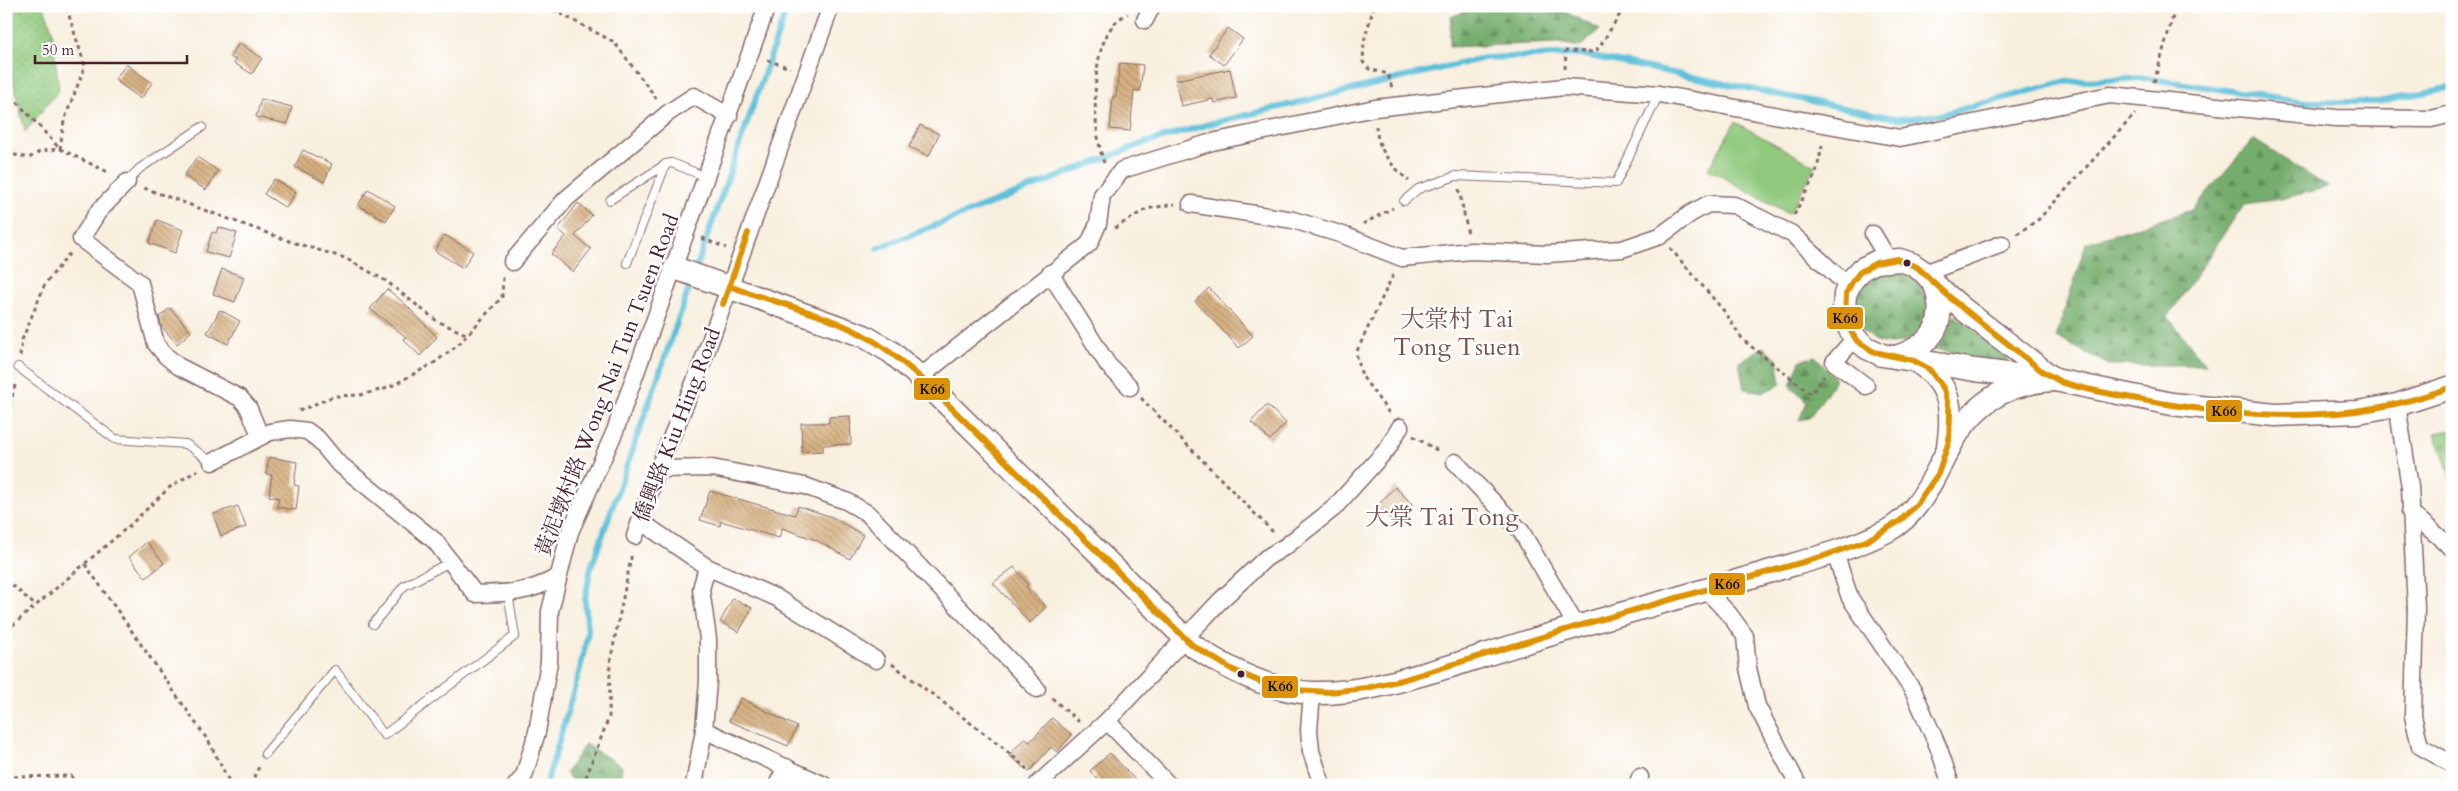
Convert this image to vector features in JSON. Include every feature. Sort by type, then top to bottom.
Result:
[{"type":"street","name":"黃泥墩村路 Wong Nai Tun Tsuen Road","points":[[516,785],[524,776],[537,732],[549,662],[550,612],[570,532],[615,431],[675,268],[767,6]]},
{"type":"street","name":"僑興路 Kiu Hing Road","points":[[638,528],[658,469],[700,369],[831,6]]},
{"type":"street","points":[[920,376],[1088,244],[1098,224],[1102,195],[1122,170],[1212,142],[1375,108],[1564,87],[1659,94],[1900,138],[2110,95],[2336,118],[2431,119],[2452,114]]},
{"type":"street","points":[[512,262],[566,199],[668,113],[694,96],[729,116]]},
{"type":"street","points":[[127,182],[98,212],[81,239],[140,283],[156,344],[166,356],[178,366],[240,398],[248,407],[260,435]]},
{"type":"street","points":[[1191,204],[1293,220],[1343,235],[1402,258],[1471,251],[1547,254],[1622,250],[1660,236],[1690,214],[1708,204],[1734,205],[1786,231],[1849,287]]},
{"type":"street","points":[[1873,234],[1888,260]]},
{"type":"street","points":[[1930,279],[2002,244]]},
{"type":"street","points":[[2055,380],[1993,334],[1912,264],[1900,260],[1876,262],[1862,269],[1852,280],[1846,294],[1844,309],[1846,324],[1854,338],[1867,348],[1905,358],[2055,380],[2172,404],[2275,415],[2358,412],[2397,405],[2452,388]]},
{"type":"street","points":[[675,268],[864,336],[892,352],[920,376],[1185,640],[1214,660],[1240,673],[1289,689],[1312,693],[1349,691],[1383,685],[1834,553],[1889,530],[1909,513],[1926,492],[1939,471],[1947,452],[1972,415],[1994,397],[2018,384],[2055,380]]},
{"type":"street","points":[[1050,273],[1108,365],[1130,387]]},
{"type":"street","points":[[1905,358],[1926,343],[1935,330],[1940,315],[1940,300],[1930,279]]},
{"type":"street","points":[[1854,338],[1834,362],[1866,386]]},
{"type":"street","points":[[1905,358],[1935,375],[1949,401],[1951,426],[1947,452]]},
{"type":"street","points":[[2397,405],[2410,487],[2416,608],[2413,716],[2420,746],[2452,764]]},
{"type":"street","points":[[212,462],[260,435],[299,428],[313,434],[337,462],[435,541],[475,594],[508,594],[535,589],[558,577]]},
{"type":"street","points":[[1041,784],[1106,721],[1220,601],[1266,558],[1286,546],[1334,508],[1388,448],[1400,428]]},
{"type":"street","points":[[1455,462],[1521,531],[1577,627]]},
{"type":"street","points":[[658,469],[712,468],[805,486],[846,501],[866,513],[880,526],[1037,689]]},
{"type":"street","points":[[2410,512],[2452,548]]},
{"type":"street","points":[[638,528],[707,567],[777,598],[876,660]]},
{"type":"street","points":[[1834,553],[1850,598],[1914,692],[1939,749],[1951,785]]},
{"type":"street","points":[[694,785],[704,730],[708,681],[708,639],[701,584],[707,567]]},
{"type":"street","points":[[1706,590],[1729,614],[1745,636],[1748,668],[1757,706],[1798,785]]},
{"type":"street","points":[[1312,693],[1311,751],[1322,785]]},
{"type":"street","points":[[1106,721],[1168,785]]},
{"type":"street","points":[[704,730],[824,785]]},
{"type":"street","points":[[777,785],[786,766]]},
{"type":"lane","points":[[1404,201],[1418,188],[1456,176],[1616,183],[1659,94]]},
{"type":"lane","points":[[127,182],[138,170],[202,127]]},
{"type":"lane","points":[[610,200],[666,164],[672,163],[707,177]]},
{"type":"lane","points":[[626,263],[666,164]]},
{"type":"lane","points":[[18,367],[115,439],[186,444],[212,462]]},
{"type":"lane","points":[[373,624],[404,586],[450,562]]},
{"type":"lane","points":[[265,754],[335,670],[384,735],[515,636],[508,594]]},
{"type":"path","points":[[60,149],[64,121],[85,66],[66,6]]},
{"type":"path","points":[[546,6],[614,42],[668,113]]},
{"type":"path","points":[[1374,6],[1364,41],[1363,62],[1369,69],[1388,74]]},
{"type":"path","points":[[1565,72],[1566,51],[1594,52],[1599,48],[1625,6]]},
{"type":"path","points":[[2157,73],[2176,6]]},
{"type":"path","points":[[1106,170],[1098,146],[1094,110],[1100,56],[1107,32],[1125,15],[1149,12]]},
{"type":"path","points":[[763,58],[799,72]]},
{"type":"path","points":[[6,90],[60,149],[127,182],[289,241],[340,255],[386,280],[437,321],[468,335]]},
{"type":"path","points":[[2002,244],[2039,218],[2149,100]]},
{"type":"path","points":[[1375,108],[1377,142],[1395,169],[1418,188]]},
{"type":"path","points":[[1786,231],[1816,173],[1828,124]]},
{"type":"path","points":[[6,153],[29,158],[41,151],[60,149]]},
{"type":"path","points":[[1456,176],[1471,251]]},
{"type":"path","points":[[1343,235],[1404,201]]},
{"type":"path","points":[[1088,244],[1146,209],[1168,203],[1191,204]]},
{"type":"path","points":[[696,236],[729,249]]},
{"type":"path","points":[[1660,236],[1724,311],[1743,340],[1811,394],[1834,362]]},
{"type":"path","points":[[6,420],[13,398],[22,340],[46,284],[81,239]]},
{"type":"path","points":[[1402,258],[1356,352],[1362,376],[1400,428],[1455,462]]},
{"type":"path","points":[[291,415],[331,396],[369,393],[393,386],[439,360],[468,335],[480,318],[502,297],[503,276],[512,262]]},
{"type":"path","points":[[1130,387],[1286,546]]},
{"type":"path","points":[[6,631],[85,564],[170,487],[212,462]]},
{"type":"path","points":[[583,785],[609,717],[610,663],[638,528]]},
{"type":"path","points":[[85,564],[209,742],[231,785]]},
{"type":"path","points":[[6,580],[36,606]]},
{"type":"path","points":[[876,660],[890,663],[1001,746],[1041,784]]},
{"type":"path","points":[[1037,689],[1059,703],[1093,734]]},
{"type":"path","points":[[250,785],[265,754]]},
{"type":"path","points":[[6,777],[71,776],[82,785]]},
{"type":"green space","points":[[6,6],[44,6],[52,30],[59,90],[25,132],[6,50]]},
{"type":"green space","points":[[1479,6],[1554,6],[1600,30],[1580,47],[1559,43],[1449,47],[1451,17]]},
{"type":"green space","points":[[1735,122],[1815,166],[1789,214],[1708,169]]},
{"type":"green space","points":[[2253,139],[2328,187],[2281,199],[2244,204],[2168,317],[2206,365],[2109,365],[2056,337],[2086,243],[2192,210]]},
{"type":"green space","points":[[1891,272],[1911,278],[1921,288],[1927,308],[1921,328],[1911,338],[1891,344],[1871,338],[1861,328],[1855,308],[1861,288],[1871,278]]},
{"type":"green space","points":[[1954,315],[2009,358],[2003,364],[1935,349],[1946,337]]},
{"type":"green space","points":[[1763,347],[1777,358],[1781,384],[1764,392],[1744,389],[1739,362]]},
{"type":"green space","points":[[1815,356],[1835,378],[1809,418],[1799,420],[1807,402],[1790,385],[1800,361]]},
{"type":"green space","points":[[2452,430],[2452,482],[2435,433]]},
{"type":"green space","points":[[585,744],[622,766],[620,785],[575,785],[566,773]]},
{"type":"building","points":[[1228,28],[1243,39],[1224,65],[1209,54]]},
{"type":"building","points":[[239,43],[262,58],[252,74],[234,63],[236,60],[230,57]]},
{"type":"building","points":[[1120,63],[1143,65],[1140,91],[1134,90],[1130,131],[1110,129],[1113,96],[1116,96]]},
{"type":"building","points":[[126,64],[152,83],[141,99],[115,80]]},
{"type":"building","points":[[1230,69],[1236,98],[1214,103],[1213,99],[1181,106],[1175,80]]},
{"type":"building","points":[[261,99],[292,107],[287,124],[256,117]]},
{"type":"building","points":[[920,125],[939,134],[929,156],[909,147]]},
{"type":"building","points":[[303,150],[332,164],[324,182],[295,167]]},
{"type":"building","points":[[197,157],[218,171],[206,190],[184,176]]},
{"type":"building","points":[[274,179],[296,192],[286,208],[264,194]]},
{"type":"building","points":[[368,189],[395,206],[386,221],[358,205]]},
{"type":"building","points":[[578,203],[592,215],[575,236],[591,249],[573,272],[551,254],[566,236],[558,229]]},
{"type":"building","points":[[157,220],[183,230],[175,253],[149,243]]},
{"type":"building","points":[[218,227],[237,233],[229,258],[206,252],[212,232],[216,233]]},
{"type":"building","points":[[445,235],[473,252],[463,268],[435,251]]},
{"type":"building","points":[[222,269],[244,277],[235,302],[213,294]]},
{"type":"building","points":[[1209,288],[1253,336],[1239,348],[1195,301]]},
{"type":"building","points":[[387,289],[404,303],[437,337],[420,356],[403,339],[406,337],[370,309]]},
{"type":"building","points":[[170,308],[191,332],[177,344],[162,327],[159,317]]},
{"type":"building","points":[[220,310],[240,321],[228,344],[207,333]]},
{"type":"building","points":[[1267,405],[1286,423],[1270,440],[1251,422]]},
{"type":"building","points":[[850,416],[851,444],[823,445],[823,451],[802,452],[801,423],[829,423],[829,417]]},
{"type":"building","points":[[269,457],[297,462],[294,485],[299,486],[296,510],[277,507],[279,498],[269,496],[272,475],[266,474]]},
{"type":"building","points":[[1395,487],[1412,504],[1394,522],[1377,506]]},
{"type":"building","points":[[710,491],[795,515],[798,506],[832,517],[863,535],[850,559],[816,540],[782,528],[779,538],[721,521],[720,526],[700,520]]},
{"type":"building","points":[[238,506],[246,527],[221,536],[213,514]]},
{"type":"building","points":[[147,542],[164,563],[146,578],[129,557]]},
{"type":"building","points":[[1014,567],[1028,585],[1026,586],[1046,607],[1030,623],[993,583]]},
{"type":"building","points":[[733,598],[752,608],[739,632],[720,622]]},
{"type":"building","points":[[741,698],[797,727],[788,746],[729,721]]},
{"type":"building","points":[[1052,718],[1072,735],[1057,752],[1051,747],[1029,772],[1009,755],[1025,738],[1030,742]]},
{"type":"building","points":[[1110,753],[1140,785],[1103,785],[1090,771]]},
{"type":"waterway","points":[[546,785],[580,669],[588,632],[585,600],[590,571],[788,6]]},
{"type":"waterway","points":[[878,248],[1144,143],[1213,123],[1484,58],[1579,54],[1899,119],[1940,115],[2063,82],[2145,78],[2306,102],[2378,102],[2452,87]]},
{"type":"transit line","name":"K66","points":[[723,304],[748,233]]},
{"type":"transit line","name":"K66","points":[[729,286],[838,323],[872,340],[891,353],[920,377],[1192,645],[1233,670],[1263,683],[1295,690],[1329,692],[1366,688],[1402,680],[1578,626],[1821,557],[1866,541],[1900,521],[1917,504],[1938,474],[1949,441],[1950,414],[1944,389],[1929,369],[1912,360],[1874,352],[1857,341],[1850,330],[1845,318],[1846,294],[1860,272],[1876,263],[1897,259],[1917,267],[1954,301],[2042,371],[2061,382],[2082,388],[2191,408],[2228,412],[2302,415],[2339,413],[2385,406],[2452,387]]},
{"type":"district","name":"大棠村 Tai Tong Tsuen","points":[[1457,333]]},
{"type":"district","name":"大棠 Tai Tong","points":[[1442,517]]}]
